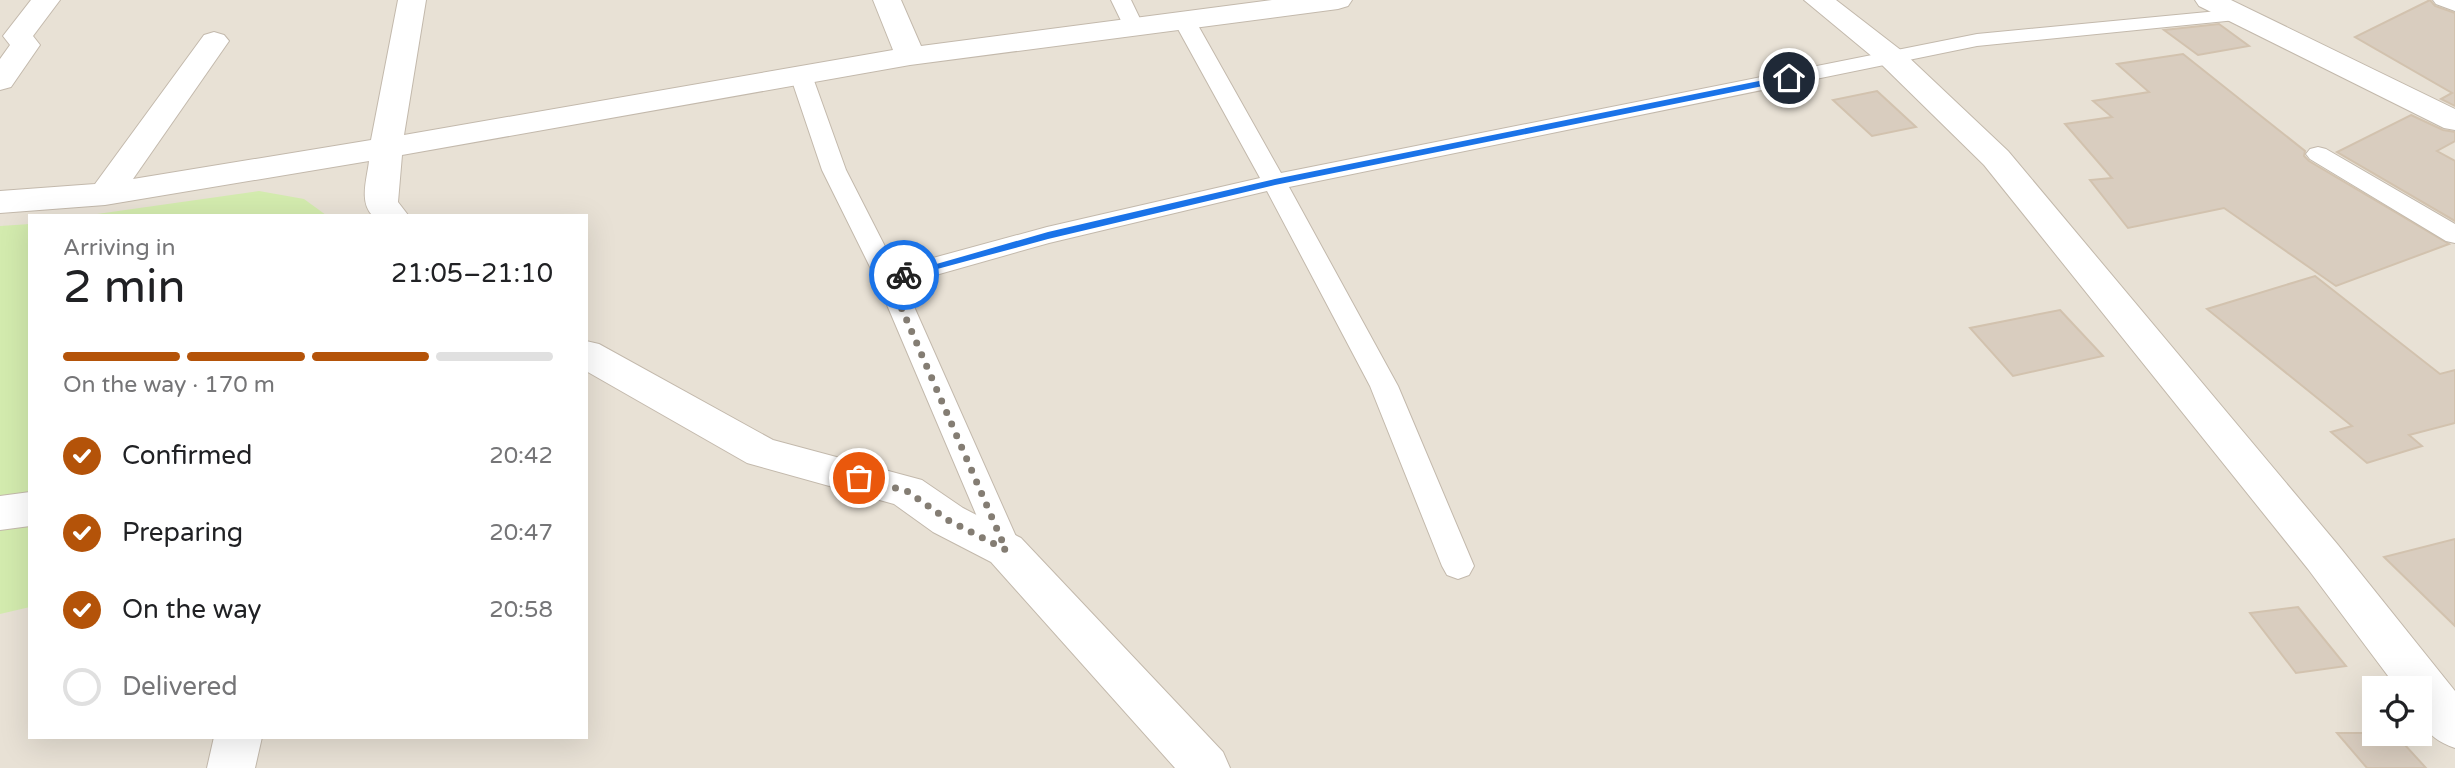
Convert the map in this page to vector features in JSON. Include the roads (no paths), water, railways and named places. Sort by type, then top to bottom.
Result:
[{"type":"street","points":[[0,80],[25,45],[18,36],[46,0]]},
{"type":"street","points":[[390,214],[381,205],[386,148],[412,0]]},
{"type":"street","points":[[887,0],[910,57]]},
{"type":"street","points":[[0,202],[105,194],[386,148],[910,57],[1127,13],[1184,20],[1338,0]]},
{"type":"street","points":[[1818,0],[1891,57],[1996,158],[2323,557],[2455,727]]},
{"type":"street","points":[[2209,0],[2455,121]]},
{"type":"street","points":[[105,194],[214,41]]},
{"type":"street","points":[[588,355],[761,452],[907,491],[948,520],[1006,550],[1206,768]]},
{"type":"street","points":[[0,513],[28,509]]},
{"type":"street","points":[[231,768],[238,739]]},
{"type":"lane","points":[[2443,0],[2455,5]]},
{"type":"lane","points":[[889,279],[1048,236],[1275,182],[1977,40],[2239,15]]},
{"type":"lane","points":[[1184,20],[1275,182],[1384,386],[1458,566]]},
{"type":"lane","points":[[801,75],[834,170],[889,279],[1006,550]]},
{"type":"lane","points":[[2318,154],[2455,235]]}]
